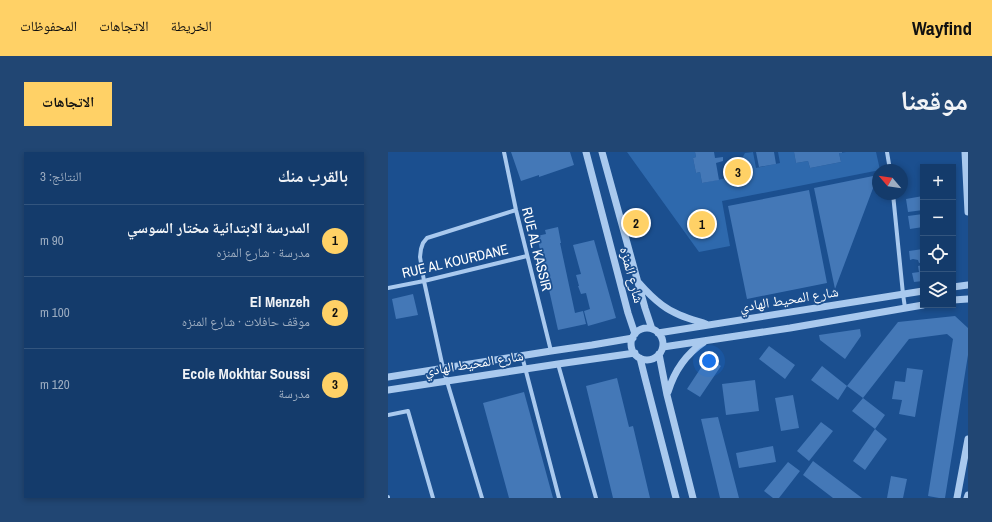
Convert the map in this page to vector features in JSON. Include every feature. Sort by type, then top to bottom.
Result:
[{"type":"street","name":"RUE AL KASSIR","points":[[504,152],[516,210],[551,351]]},
{"type":"street","name":"شارع المنزه","points":[[586,152],[634,336]]},
{"type":"street","name":"شارع المنزه","points":[[602,152],[645,308],[655,331]]},
{"type":"street","points":[[887,152],[889,164]]},
{"type":"street","points":[[964,152],[968,212]]},
{"type":"street","points":[[894,200],[905,308]]},
{"type":"street","points":[[482,498],[443,368],[424,281],[420,249],[427,238],[516,210]]},
{"type":"street","name":"RUE AL KOURDANE","points":[[388,288],[424,281],[527,256]]},
{"type":"street","points":[[638,282],[657,301],[668,309],[679,315],[708,324]]},
{"type":"street","points":[[956,287],[968,286],[968,295]]},
{"type":"street","name":"شارع المحيط الهادي","points":[[655,331],[920,291]]},
{"type":"street","points":[[956,300],[968,299]]},
{"type":"street","name":"شارع المحيط الهادي","points":[[663,347],[798,327],[920,306]]},
{"type":"street","points":[[638,356],[647,360],[655,358],[662,350],[663,340],[655,331],[647,328],[637,332],[634,336],[632,346],[633,350],[638,356],[645,378],[676,498]]},
{"type":"street","name":"شارع المحيط الهادي","points":[[388,376],[592,345],[634,336]]},
{"type":"street","points":[[668,395],[672,380],[680,366],[691,352],[705,341]]},
{"type":"street","points":[[659,354],[693,498]]},
{"type":"street","points":[[522,356],[559,498]]},
{"type":"street","name":"شارع المحيط الهادي","points":[[388,390],[558,364],[638,356]]},
{"type":"street","points":[[558,364],[596,498]]},
{"type":"street","points":[[388,415],[408,411],[433,498]]},
{"type":"street","points":[[956,498],[968,439]]},
{"type":"shaded area","points":[[627,152],[695,152],[696,157],[693,158],[696,173],[700,172],[702,183],[732,177],[745,153],[753,152],[756,168],[780,163],[778,152],[794,152],[796,163],[808,161],[810,168],[841,162],[839,153],[876,152],[879,164],[872,164],[872,172],[722,201],[730,246],[699,252]]},
{"type":"building","points":[[511,152],[570,152],[574,165],[539,177],[539,175],[521,181]]},
{"type":"building","points":[[695,152],[714,152],[715,158],[723,157],[723,161],[716,163],[719,180],[702,183],[700,172],[696,173],[693,158],[696,157]]},
{"type":"building","points":[[756,152],[774,152],[776,164],[759,167]]},
{"type":"building","points":[[794,152],[842,152],[839,153],[841,162],[810,168],[808,161],[796,163]]},
{"type":"building","points":[[872,176],[872,191],[835,289],[814,188]]},
{"type":"building","points":[[809,190],[827,283],[747,299],[728,206]]},
{"type":"building","points":[[920,197],[920,210],[908,212],[906,200]]},
{"type":"building","points":[[920,214],[920,227],[910,229],[908,216]]},
{"type":"building","points":[[558,227],[575,313],[583,311],[586,324],[558,330],[537,236],[546,234],[545,230]]},
{"type":"building","points":[[594,240],[616,318],[588,326],[584,311],[590,309],[586,293],[581,294],[578,286],[576,275],[581,274],[573,245]]},
{"type":"building","points":[[920,249],[920,263],[918,260],[910,260],[909,251]]},
{"type":"building","points":[[918,266],[920,266],[920,281],[914,282],[912,273],[919,272]]},
{"type":"building","points":[[413,294],[418,315],[396,319],[392,299]]},
{"type":"building","points":[[955,316],[968,328],[968,355],[945,498],[928,496],[953,339],[947,334],[909,339],[863,398],[847,386],[898,322]]},
{"type":"building","points":[[860,329],[861,336],[845,359],[820,340],[819,335]]},
{"type":"building","points":[[769,346],[795,365],[785,379],[759,359]]},
{"type":"building","points":[[708,357],[721,366],[700,397],[687,389]]},
{"type":"building","points":[[822,366],[847,386],[838,400],[811,380]]},
{"type":"building","points":[[907,368],[923,370],[915,417],[899,414],[902,400],[892,399],[895,381],[905,382]]},
{"type":"building","points":[[617,378],[629,427],[633,426],[650,498],[613,498],[586,386]]},
{"type":"building","points":[[755,380],[759,411],[726,415],[722,384]]},
{"type":"building","points":[[524,392],[553,498],[509,498],[483,403]]},
{"type":"building","points":[[793,395],[799,428],[781,431],[775,398]]},
{"type":"building","points":[[863,398],[885,415],[875,429],[852,411]]},
{"type":"building","points":[[718,417],[739,498],[720,498],[701,419]]},
{"type":"building","points":[[821,422],[833,431],[809,461],[797,451]]},
{"type":"building","points":[[875,429],[887,439],[865,470],[853,461]]},
{"type":"building","points":[[773,446],[776,462],[739,468],[736,453]]},
{"type":"building","points":[[813,461],[862,498],[833,498],[803,475]]},
{"type":"building","points":[[788,462],[800,471],[779,498],[773,498],[764,491]]},
{"type":"building","points":[[891,476],[907,479],[903,498],[887,498]]},
{"type":"place","name":"Ecole Mokhtar Soussi","points":[[738,172]]},
{"type":"place","name":"El Menzeh","points":[[636,223]]},
{"type":"place","name":"المدرسة الابتدائية مختار السوسي","points":[[702,224]]}]
